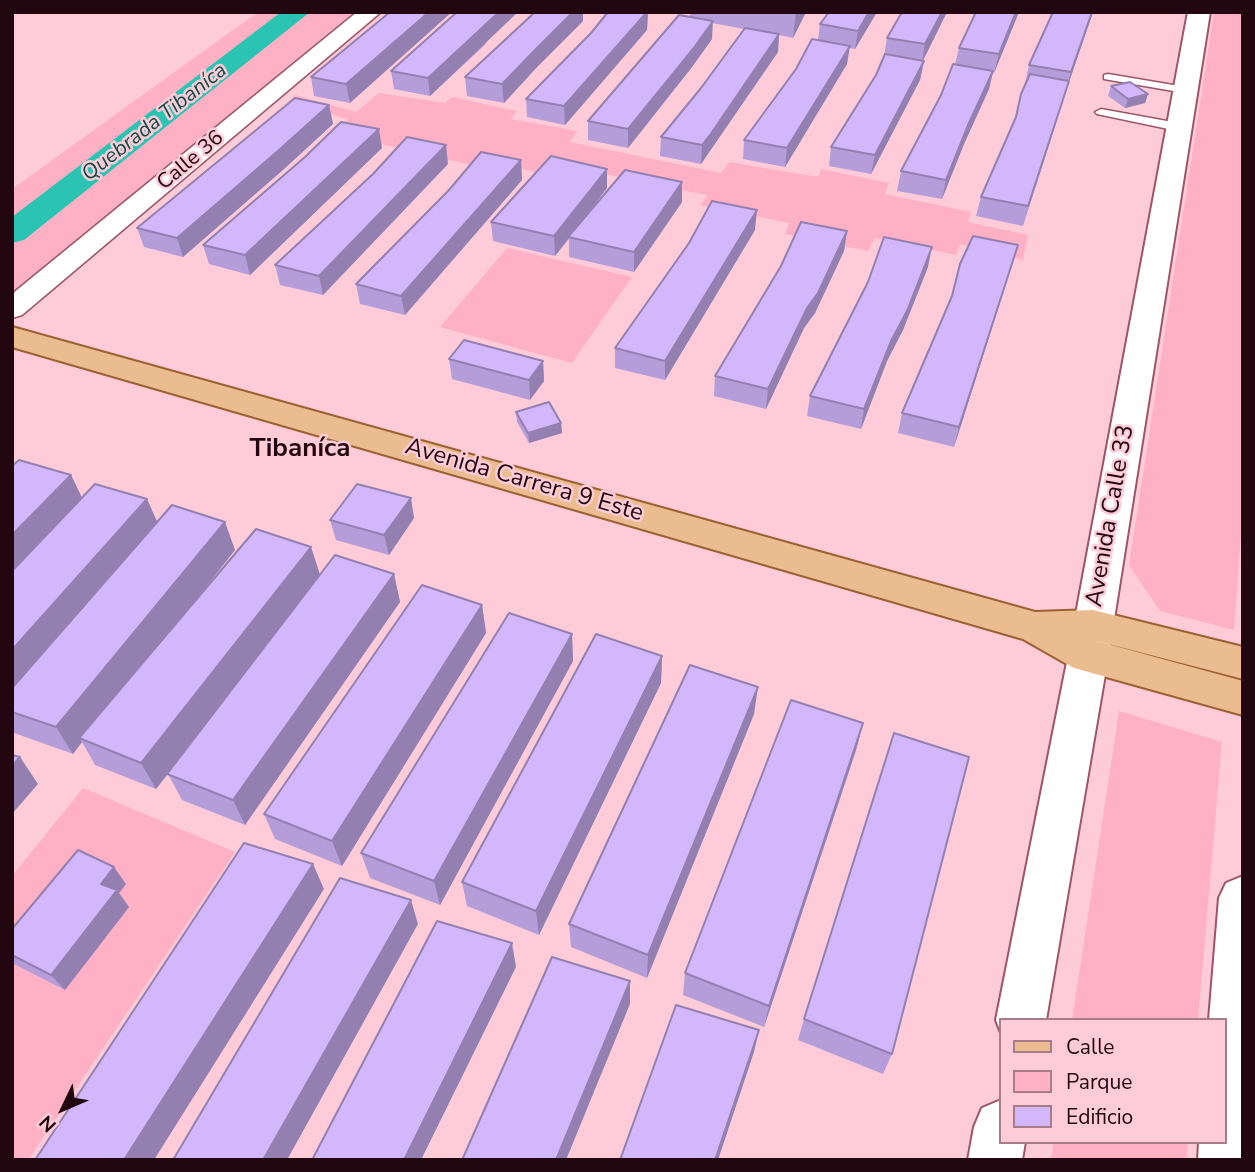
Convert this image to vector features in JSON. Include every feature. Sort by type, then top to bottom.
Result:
[{"type":"main road","name":"Avenida Carrera 9 Este","points":[[12,337],[1035,627],[1091,641],[1243,663]]},
{"type":"main road","name":"Avenida Carrera 9 Este","points":[[1091,641],[1243,698]]},
{"type":"street","name":"Calle 36","points":[[12,309],[370,12]]},
{"type":"street","name":"Avenida Calle 33","points":[[1021,1018],[1091,641],[1199,12]]},
{"type":"street","points":[[1227,1131],[1243,898]]},
{"type":"street","points":[[995,1160],[1000,1132]]},
{"type":"lane","points":[[1108,77],[1185,90]]},
{"type":"lane","points":[[1101,112],[1178,127]]},
{"type":"green space","points":[[258,12],[354,12],[15,293],[12,292],[12,189]]},
{"type":"green space","points":[[1214,12],[1243,12],[1243,508],[1234,630],[1160,611],[1129,565]]},
{"type":"green space","points":[[379,93],[445,103],[452,97],[517,111],[511,119],[577,131],[570,142],[721,173],[729,162],[818,177],[821,169],[889,183],[885,194],[971,212],[968,222],[1028,235],[1023,260],[960,244],[956,255],[875,238],[868,251],[785,234],[789,223],[701,205],[707,195],[551,163],[542,174],[493,161],[471,165],[338,134],[348,119],[288,103],[295,95],[356,112]]},
{"type":"green space","points":[[507,248],[632,277],[572,363],[440,327]]},
{"type":"green space","points":[[1119,711],[1222,742],[1198,1018],[1072,1018]]},
{"type":"green space","points":[[83,788],[235,852],[28,1160],[12,1160],[12,876]]},
{"type":"green space","points":[[1054,1144],[1188,1144],[1187,1160],[1051,1160]]},
{"type":"building","points":[[390,12],[429,12],[346,84],[311,77]]},
{"type":"building","points":[[457,12],[499,12],[428,78],[391,71]]},
{"type":"building","points":[[535,12],[573,12],[502,84],[465,77]]},
{"type":"building","points":[[608,12],[647,12],[564,106],[526,99],[591,33]]},
{"type":"building","points":[[829,12],[869,12],[858,31],[820,24]]},
{"type":"building","points":[[902,12],[942,12],[925,44],[887,38]]},
{"type":"building","points":[[976,12],[1016,12],[999,54],[959,48]]},
{"type":"building","points":[[1053,12],[1092,12],[1071,72],[1029,65]]},
{"type":"building","points":[[679,15],[713,21],[628,129],[588,121]]},
{"type":"building","points":[[745,28],[779,34],[710,135],[702,145],[661,137],[701,88]]},
{"type":"building","points":[[812,39],[850,46],[787,148],[744,140],[796,69]]},
{"type":"building","points":[[885,54],[924,61],[875,155],[831,147],[876,75]]},
{"type":"building","points":[[953,64],[993,71],[946,180],[901,171],[941,95]]},
{"type":"building","points":[[1030,74],[1069,81],[1028,206],[981,197],[1016,117],[1021,94]]},
{"type":"building","points":[[1130,82],[1148,94],[1128,99],[1111,86]]},
{"type":"building","points":[[295,98],[329,105],[177,238],[137,228]]},
{"type":"building","points":[[341,122],[379,129],[245,255],[203,245],[305,157]]},
{"type":"building","points":[[407,137],[446,145],[319,276],[275,265],[373,174]]},
{"type":"building","points":[[481,152],[521,160],[401,296],[356,284],[449,190]]},
{"type":"building","points":[[551,156],[607,169],[554,236],[491,222]]},
{"type":"building","points":[[625,170],[682,182],[634,252],[568,237]]},
{"type":"building","points":[[712,201],[757,210],[665,361],[615,348],[689,243]]},
{"type":"building","points":[[801,222],[847,231],[768,389],[715,376],[781,266]]},
{"type":"building","points":[[973,236],[1018,245],[959,427],[902,413],[952,296],[960,264]]},
{"type":"building","points":[[884,237],[932,247],[864,409],[810,396],[868,282]]},
{"type":"building","points":[[464,340],[543,361],[529,380],[449,359]]},
{"type":"building","points":[[549,402],[561,423],[528,433],[516,412]]},
{"type":"building","points":[[19,460],[71,475],[12,535],[12,466]]},
{"type":"building","points":[[95,484],[147,499],[12,650],[12,571]]},
{"type":"building","points":[[357,484],[411,498],[384,535],[330,520]]},
{"type":"building","points":[[172,505],[225,522],[56,727],[12,712],[12,688]]},
{"type":"building","points":[[256,529],[311,547],[141,763],[79,738]]},
{"type":"building","points":[[335,555],[394,574],[233,800],[167,774]]},
{"type":"building","points":[[422,585],[482,605],[332,841],[264,814]]},
{"type":"building","points":[[509,613],[572,634],[434,881],[361,853]]},
{"type":"building","points":[[596,634],[662,656],[536,911],[462,882]]},
{"type":"building","points":[[690,665],[758,687],[648,955],[569,924]]},
{"type":"building","points":[[791,700],[863,723],[769,1006],[685,973]]},
{"type":"building","points":[[894,733],[969,757],[892,1054],[804,1019]]},
{"type":"building","points":[[12,755],[20,757],[12,766]]},
{"type":"building","points":[[244,843],[313,864],[124,1160],[35,1160]]},
{"type":"building","points":[[78,850],[114,867],[101,884],[117,890],[51,975],[12,955],[12,929]]},
{"type":"building","points":[[340,878],[411,900],[263,1160],[173,1160]]},
{"type":"building","points":[[437,921],[512,943],[404,1160],[312,1160]]},
{"type":"building","points":[[552,957],[630,981],[556,1160],[462,1160]]},
{"type":"building","points":[[676,1005],[759,1030],[715,1160],[620,1160]]},
{"type":"waterway","name":"Quebrada Tibaníca","points":[[12,233],[297,12]]},
{"type":"district","name":"Tibaníca","points":[[300,450]]}]
